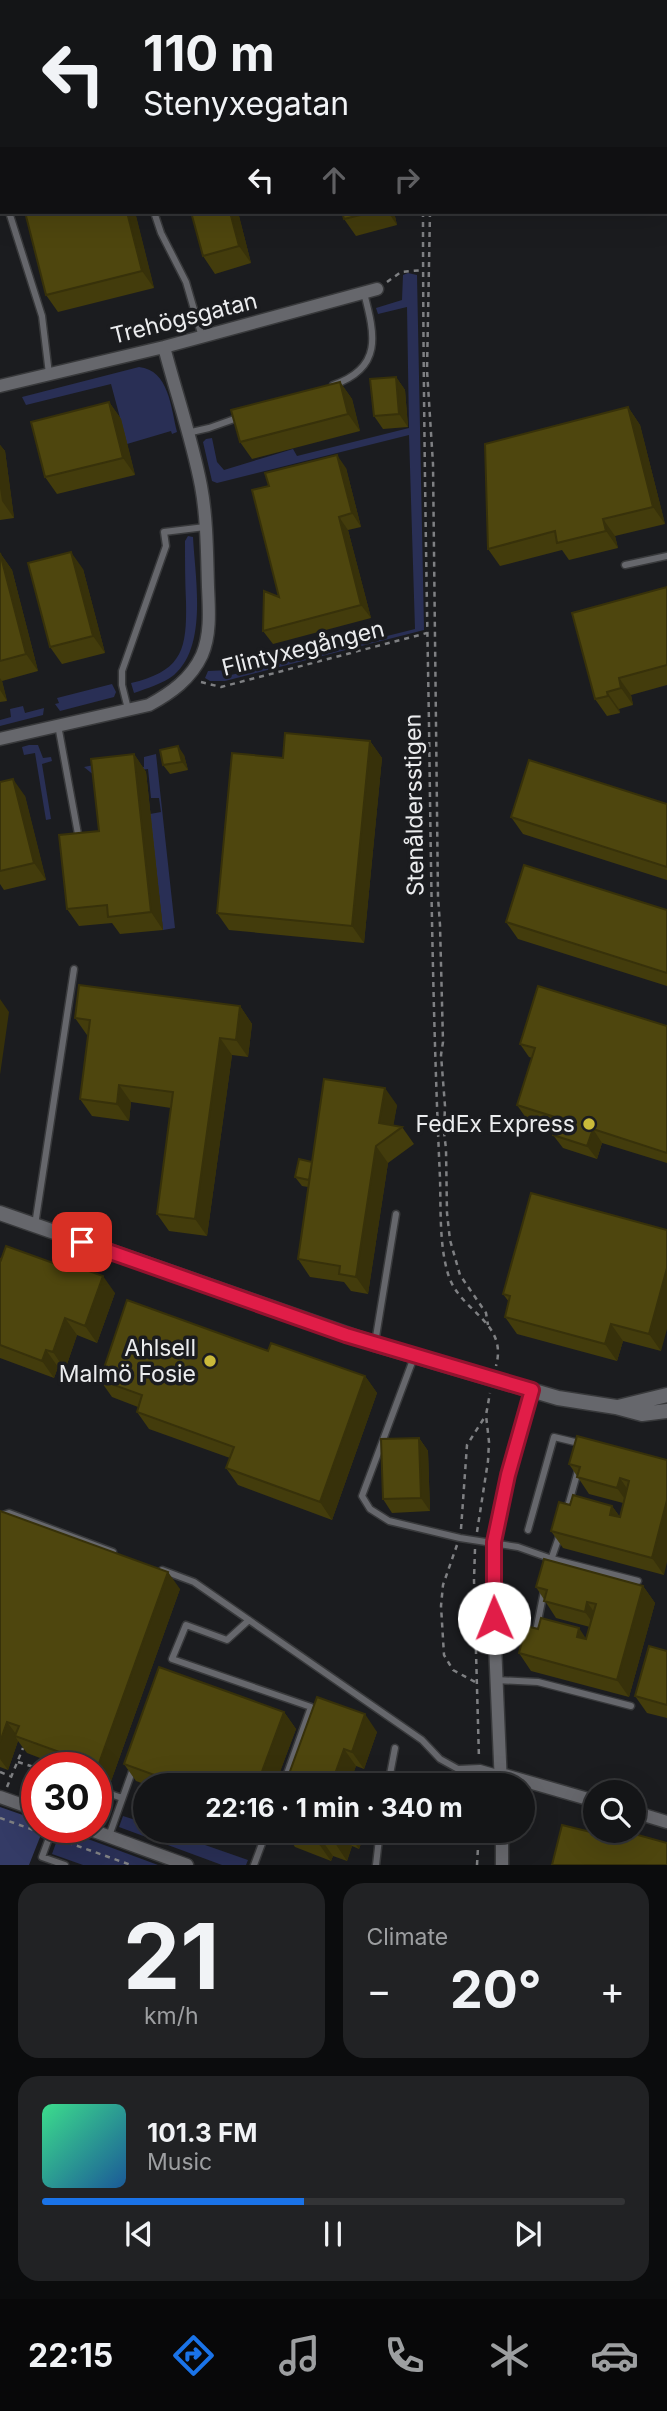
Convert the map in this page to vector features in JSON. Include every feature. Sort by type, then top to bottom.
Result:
[{"type":"street","name":"Trehögsgatan","points":[[0,386],[164,347],[377,289]]},
{"type":"street","points":[[0,739],[149,705],[167,695],[189,675],[203,652],[209,617],[201,487],[164,347]]},
{"type":"street","points":[[0,1213],[415,1356],[558,1398],[642,1413],[667,1411]]},
{"type":"street","points":[[501,1773],[494,1542],[508,1475],[532,1390]]},
{"type":"street","points":[[616,1407],[640,1399],[667,1395]]},
{"type":"street","points":[[535,1788],[583,1798]]},
{"type":"street","points":[[3,1793],[21,1802]]},
{"type":"street","points":[[646,1816],[667,1822]]},
{"type":"street","points":[[112,1837],[187,1865]]},
{"type":"street","points":[[502,1843],[502,1865]]},
{"type":"lane","points":[[10,214],[42,316],[49,374]]},
{"type":"lane","points":[[155,214],[161,233],[186,282],[202,337]]},
{"type":"lane","points":[[327,387],[360,373],[368,362],[372,345],[370,316],[364,293]]},
{"type":"lane","points":[[187,433],[248,415]]},
{"type":"lane","points":[[128,709],[122,685],[122,671],[166,546],[164,532],[205,527]]},
{"type":"lane","points":[[625,565],[667,556]]},
{"type":"lane","points":[[58,725],[78,834]]},
{"type":"lane","points":[[35,1225],[75,969]]},
{"type":"lane","points":[[375,1344],[396,1214]]},
{"type":"lane","points":[[415,1356],[362,1496],[370,1509],[389,1521],[532,1551],[552,1559],[638,1581]]},
{"type":"lane","points":[[528,1530],[554,1437],[596,1447]]},
{"type":"lane","points":[[549,1571],[585,1444]]},
{"type":"lane","points":[[0,1516],[9,1513],[120,1555]]},
{"type":"lane","points":[[158,1569],[194,1583],[249,1620],[422,1740],[440,1759],[458,1769],[480,1768],[489,1773]]},
{"type":"lane","points":[[533,1646],[546,1584]]},
{"type":"lane","points":[[249,1620],[227,1640],[186,1625],[172,1659],[311,1707],[287,1773]]},
{"type":"lane","points":[[496,1680],[538,1682],[631,1706]]},
{"type":"lane","points":[[390,1773],[395,1748]]},
{"type":"lane","points":[[112,1825],[135,1763]]},
{"type":"lane","points":[[112,1795],[122,1798]]},
{"type":"lane","points":[[39,1865],[47,1843]]},
{"type":"lane","points":[[254,1865],[262,1843]]},
{"type":"lane","points":[[376,1865],[379,1843]]},
{"type":"lane","points":[[42,1857],[65,1865]]},
{"type":"path","name":"Stenåldersstigen","points":[[423,214],[435,1070],[442,1228],[450,1279],[468,1306],[488,1325],[499,1346],[493,1379]]},
{"type":"path","points":[[430,214],[427,370],[433,464],[438,897],[447,1213],[450,1240],[460,1275],[486,1313],[488,1325]]},
{"type":"path","points":[[377,289],[401,272],[423,270]]},
{"type":"path","name":"Flintyxegången","points":[[189,675],[212,686],[221,687],[427,633]]},
{"type":"path","points":[[477,1683],[453,1670],[444,1655],[441,1605],[443,1585],[460,1538],[467,1445],[486,1415]]},
{"type":"path","points":[[3,1793],[26,1741]]},
{"type":"path","points":[[0,1772],[10,1776]]},
{"type":"path","points":[[0,1818],[21,1826]]},
{"type":"path","points":[[70,1843],[131,1865]]},
{"type":"path","points":[[477,1865],[478,1843]]},
{"type":"shaded area","points":[[403,275],[417,275],[424,630],[225,681],[210,681],[205,678],[208,671],[230,670],[231,675],[415,629],[409,435],[217,483],[212,481],[203,442],[212,438],[217,462],[224,470],[293,449],[297,456],[409,428],[407,307],[378,314],[376,308],[402,300]]},
{"type":"shaded area","points":[[139,367],[157,375],[163,383],[177,432],[172,434],[171,431],[127,444],[111,384],[26,405],[22,397]]},
{"type":"shaded area","points":[[188,536],[193,537],[197,591],[192,647],[185,662],[174,675],[134,693],[131,683],[148,678],[171,665],[182,646],[186,619],[185,541]]},
{"type":"shaded area","points":[[112,684],[116,692],[114,697],[60,711],[55,704],[59,703],[57,698]]},
{"type":"shaded area","points":[[23,706],[25,713],[44,708],[43,715],[0,726],[0,720],[11,717],[10,709]]},
{"type":"shaded area","points":[[38,745],[43,758],[51,757],[52,761],[42,764],[51,819],[46,820],[35,753],[24,755],[22,747]]},
{"type":"shaded area","points":[[156,754],[175,928],[163,930],[150,814],[161,812],[159,798],[151,798],[148,769],[101,775],[101,781],[84,767],[99,764],[101,774],[144,767],[144,757]]},
{"type":"shaded area","points":[[0,1807],[21,1814],[21,1843],[38,1843],[29,1865],[0,1865]]},
{"type":"shaded area","points":[[123,1816],[133,1819],[133,1832],[119,1827]]},
{"type":"shaded area","points":[[56,1843],[99,1843],[158,1865],[83,1865],[52,1854]]},
{"type":"shaded area","points":[[162,1843],[199,1843],[248,1860],[246,1865],[222,1865]]},
{"type":"building","points":[[26,214],[128,214],[142,271],[46,295]]},
{"type":"building","points":[[192,214],[231,214],[239,246],[203,256]]},
{"type":"building","points":[[343,214],[364,214],[344,219]]},
{"type":"building","points":[[396,377],[399,414],[374,416],[370,379]]},
{"type":"building","points":[[340,382],[348,414],[240,442],[231,410]]},
{"type":"building","points":[[109,402],[123,458],[45,477],[31,422]]},
{"type":"building","points":[[628,407],[653,507],[603,519],[606,531],[557,543],[555,531],[488,549],[485,444]]},
{"type":"building","points":[[337,455],[352,513],[339,517],[361,605],[263,631],[264,591],[279,597],[252,490],[269,486],[265,473]]},
{"type":"building","points":[[71,552],[93,636],[50,647],[28,563]]},
{"type":"building","points":[[0,553],[26,654],[0,661]]},
{"type":"building","points":[[667,587],[667,665],[619,678],[621,688],[607,692],[608,696],[595,699],[572,613]]},
{"type":"building","points":[[285,733],[370,741],[352,926],[217,913],[232,753],[283,758]]},
{"type":"building","points":[[178,746],[182,762],[163,765],[160,750]]},
{"type":"building","points":[[134,754],[151,912],[108,917],[107,905],[67,909],[59,835],[99,831],[91,759]]},
{"type":"building","points":[[529,760],[667,804],[667,867],[511,817]]},
{"type":"building","points":[[13,779],[34,863],[0,871],[0,782]]},
{"type":"building","points":[[524,865],[667,910],[667,973],[506,922]]},
{"type":"building","points":[[79,985],[240,1006],[236,1040],[220,1038],[195,1219],[157,1214],[173,1092],[119,1085],[117,1104],[80,1099],[90,1020],[75,1018]]},
{"type":"building","points":[[538,986],[667,1026],[667,1153],[593,1129],[587,1146],[553,1135],[558,1118],[517,1105],[535,1048],[520,1044]]},
{"type":"building","points":[[324,1079],[385,1088],[379,1123],[402,1127],[376,1146],[356,1277],[339,1274],[340,1266],[298,1259]]},
{"type":"building","points":[[299,1159],[312,1162],[309,1180],[295,1177]]},
{"type":"building","points":[[531,1193],[667,1230],[667,1268],[649,1334],[611,1324],[605,1344],[505,1317],[510,1296],[503,1294]]},
{"type":"building","points":[[6,1246],[53,1263],[55,1259],[103,1276],[85,1326],[65,1318],[53,1352],[46,1350],[42,1361],[0,1345],[0,1259]]},
{"type":"building","points":[[127,1300],[268,1351],[271,1343],[365,1376],[320,1502],[226,1468],[234,1447],[137,1412],[142,1395],[100,1380]]},
{"type":"building","points":[[577,1436],[667,1460],[667,1500],[652,1558],[551,1531],[559,1502],[570,1505],[573,1495],[612,1506],[610,1515],[620,1517],[629,1481],[620,1478],[617,1488],[577,1477],[580,1467],[569,1464]]},
{"type":"building","points":[[419,1438],[421,1498],[383,1499],[381,1439]]},
{"type":"building","points":[[0,1511],[168,1572],[103,1752],[59,1752],[15,1736],[19,1726],[7,1722],[0,1742]]},
{"type":"building","points":[[544,1559],[643,1586],[617,1680],[519,1653],[526,1626],[538,1629],[541,1618],[579,1628],[577,1637],[586,1639],[596,1604],[587,1602],[585,1612],[544,1601],[547,1590],[536,1587]]},
{"type":"building","points":[[649,1646],[667,1651],[667,1705],[635,1696]]},
{"type":"building","points":[[159,1667],[284,1712],[261,1773],[149,1773],[124,1764]]},
{"type":"building","points":[[317,1697],[365,1714],[352,1752],[344,1749],[335,1773],[289,1773]]},
{"type":"building","points":[[562,1825],[583,1830],[583,1843],[646,1843],[646,1837],[667,1843],[667,1865],[552,1865]]},
{"type":"place","name":"FedEx Express","points":[[589,1124]]},
{"type":"place","name":"Ahlsell Malmö Fosie","points":[[210,1361]]},
{"type":"route","points":[[82,1242],[346,1335],[532,1390],[508,1475],[494,1542],[494,1618]]}]
